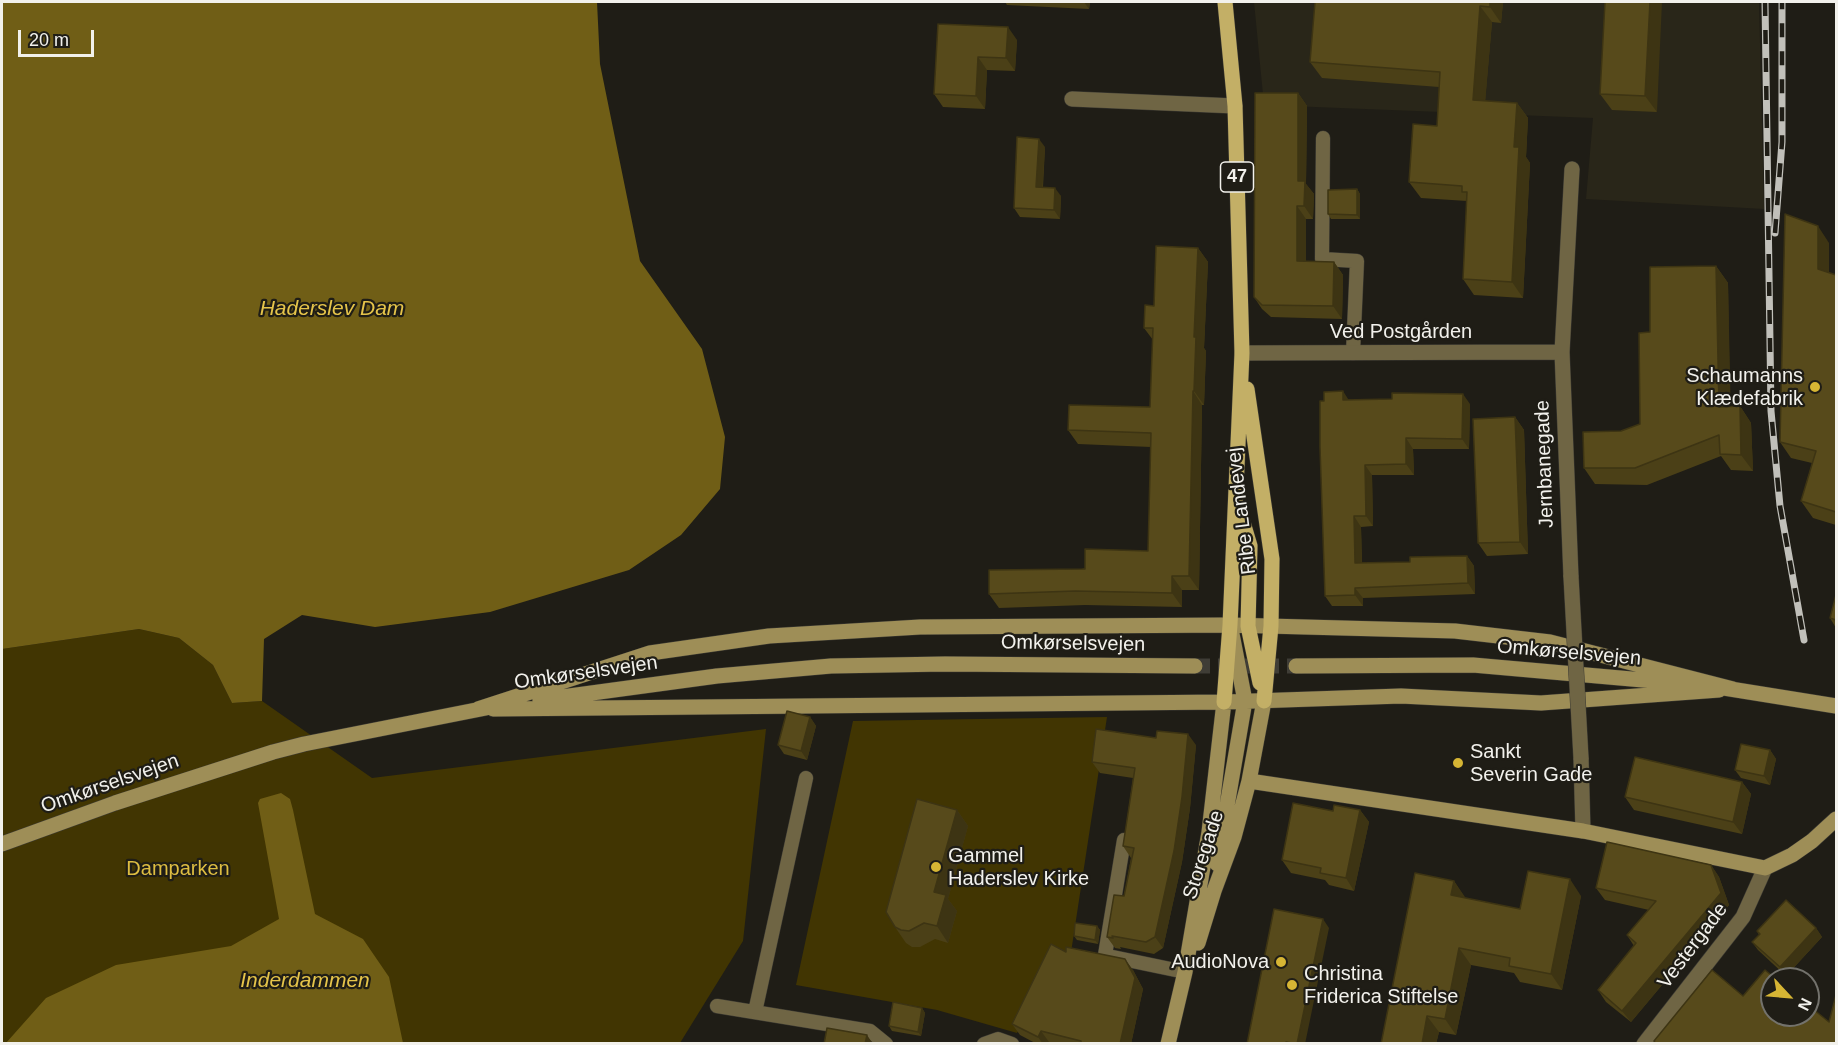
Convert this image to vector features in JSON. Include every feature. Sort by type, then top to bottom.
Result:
[{"type":"main road","name":"Ribe Landevej","points":[[1224,702],[1230,625],[1242,353],[1235,106],[1225,2]]},
{"type":"main road","name":"Ribe Landevej","points":[[1242,353],[1272,559],[1271,626],[1264,700]]},
{"type":"main road","points":[[1235,498],[1250,546],[1248,626],[1264,700]]},
{"type":"main road","points":[[478,709],[650,653],[769,636],[920,627],[1230,625],[1455,631],[1550,642],[1733,689]]},
{"type":"main road","points":[[1214,891],[1219,849],[1245,701],[1230,625]]},
{"type":"main road","name":"Omkørselsvejen","points":[[2,844],[115,803],[273,752],[478,709],[717,675],[831,666],[957,664],[1195,666]]},
{"type":"main road","name":"Omkørselsvejen","points":[[1296,666],[1473,665],[1733,689],[1836,706]]},
{"type":"main road","points":[[478,709],[1224,702],[1401,696],[1541,703],[1733,689]]},
{"type":"main road","name":"Storegade","points":[[1174,1020],[1214,891],[1234,837],[1249,781],[1264,700]]},
{"type":"main road","name":"Storegade","points":[[1168,1044],[1185,972],[1209,832],[1224,702]]},
{"type":"main road","points":[[1249,781],[1583,831],[1765,868],[1792,855],[1834,821]]},
{"type":"street","points":[[1072,99],[1235,106]]},
{"type":"street","name":"Jernbanegade","points":[[1572,169],[1562,352],[1583,831]]},
{"type":"street","name":"Ved Postgården","points":[[1242,353],[1562,352]]},
{"type":"street","name":"Vestergade","points":[[1644,1044],[1743,917],[1765,868]]},
{"type":"lane","points":[[1323,138],[1322,259],[1357,261],[1353,353]]},
{"type":"lane","points":[[755,1012],[806,778]]},
{"type":"lane","points":[[1124,840],[1100,954],[1185,972]]},
{"type":"lane","points":[[717,1006],[870,1031],[886,1044]]},
{"type":"lane","points":[[984,1044],[998,1040],[1012,1044]]},
{"type":"shaded area","points":[[1254,2],[1759,2],[1764,209],[1586,199],[1593,118],[1264,105]]},
{"type":"green space","name":"Damparken","points":[[139,629],[179,638],[213,665],[232,703],[262,701],[372,778],[766,729],[743,941],[680,1043],[2,1043],[2,649]]},
{"type":"green space","points":[[1107,717],[1070,959],[1057,954],[1017,1033],[937,1010],[796,985],[853,721]]},
{"type":"water","name":"Haderslev Dam","points":[[2,2],[597,2],[600,64],[640,261],[702,349],[725,437],[720,489],[681,535],[629,570],[490,612],[375,627],[302,615],[264,639],[262,701],[232,703],[213,665],[179,638],[139,629],[2,649]]},
{"type":"water","name":"Inderdammen","points":[[281,793],[290,799],[315,914],[363,939],[389,977],[403,1043],[6,1043],[46,998],[116,965],[231,946],[279,919],[258,803],[260,799]]},
{"type":"building","points":[[1315,2],[1490,2],[1490,7],[1480,6],[1473,100],[1517,103],[1514,147],[1519,147],[1512,282],[1463,279],[1467,192],[1462,192],[1462,186],[1409,182],[1413,124],[1437,126],[1440,72],[1310,62]]},
{"type":"building","points":[[1605,2],[1650,2],[1645,96],[1600,94]]},
{"type":"building","points":[[938,24],[1008,27],[1006,58],[978,57],[976,96],[934,94]]},
{"type":"building","points":[[1255,93],[1298,93],[1298,181],[1305,181],[1304,206],[1297,206],[1297,261],[1334,262],[1333,306],[1262,305],[1254,297]]},
{"type":"building","points":[[1017,137],[1039,139],[1036,187],[1055,188],[1054,210],[1014,208]]},
{"type":"building","points":[[1357,189],[1357,215],[1328,214],[1328,190]]},
{"type":"building","name":"Schaumanns Klædefabrik","points":[[1785,214],[1818,226],[1818,269],[1836,275],[1836,512],[1801,501],[1816,451],[1780,442]]},
{"type":"building","points":[[1156,246],[1198,248],[1189,576],[1172,576],[1172,593],[1075,591],[989,594],[989,570],[1085,569],[1085,549],[1148,551],[1151,433],[1068,430],[1069,405],[1150,407],[1153,328],[1144,328],[1145,305],[1154,306]]},
{"type":"building","points":[[1716,266],[1719,407],[1740,406],[1741,455],[1720,454],[1719,435],[1635,468],[1584,468],[1583,432],[1621,431],[1640,424],[1639,333],[1650,332],[1650,267]]},
{"type":"building","points":[[1343,391],[1343,400],[1392,399],[1392,393],[1463,394],[1462,439],[1406,438],[1406,464],[1365,465],[1366,516],[1354,516],[1355,563],[1410,562],[1410,557],[1467,556],[1468,583],[1355,588],[1355,595],[1325,596],[1320,401],[1324,401],[1324,392]]},
{"type":"building","points":[[1515,417],[1520,542],[1478,543],[1473,419]]},
{"type":"building","points":[[1836,595],[1836,620],[1830,618]]},
{"type":"building","points":[[787,711],[810,717],[801,751],[778,745]]},
{"type":"building","points":[[1096,729],[1156,738],[1157,731],[1188,734],[1174,851],[1155,937],[1146,942],[1107,937],[1114,895],[1124,896],[1134,848],[1123,846],[1135,768],[1092,762]]},
{"type":"building","points":[[1741,744],[1770,750],[1764,776],[1735,770]]},
{"type":"building","points":[[1635,757],[1742,782],[1733,822],[1625,797]]},
{"type":"building","points":[[917,799],[957,810],[934,892],[946,895],[937,926],[924,923],[909,931],[895,927],[886,912]]},
{"type":"building","points":[[1293,803],[1333,811],[1334,805],[1360,810],[1346,878],[1320,873],[1321,868],[1282,860]]},
{"type":"building","points":[[1607,842],[1711,865],[1721,893],[1622,1011],[1598,990],[1636,943],[1627,935],[1656,901],[1596,888]]},
{"type":"building","points":[[1528,871],[1570,879],[1551,974],[1509,966],[1510,958],[1459,948],[1445,1019],[1427,1016],[1422,1044],[1381,1044],[1415,873],[1454,881],[1451,895],[1520,909]]},
{"type":"building","points":[[1786,900],[1816,928],[1780,967],[1752,942],[1760,934],[1757,931]]},
{"type":"building","name":"Christina Friderica Stiftelse","points":[[1274,909],[1323,919],[1297,1044],[1286,1042],[1286,1044],[1247,1044]]},
{"type":"building","points":[[1075,923],[1097,926],[1095,940],[1074,936]]},
{"type":"building","points":[[1051,944],[1066,952],[1066,947],[1125,959],[1135,978],[1120,1044],[1081,1044],[1081,1041],[1041,1031],[1038,1037],[1012,1024]]},
{"type":"building","points":[[1712,970],[1743,996],[1760,976],[1760,1027],[1820,1027],[1820,1015],[1829,1022],[1836,995],[1836,1044],[1656,1044],[1654,1041]]},
{"type":"building","points":[[893,1002],[922,1008],[918,1032],[889,1026]]},
{"type":"building","points":[[827,1028],[867,1035],[865,1044],[824,1044]]},
{"type":"tunnel","points":[[1195,666],[1296,666]]},
{"type":"railway","points":[[1765,2],[1771,411],[1780,506],[1804,640]]},
{"type":"railway","points":[[1775,233],[1782,142],[1782,2]]},
{"type":"place","name":"Schaumanns Klædefabrik","points":[[1815,387]]},
{"type":"place","name":"Sankt Severin Gade","points":[[1458,763]]},
{"type":"place","name":"Gammel Haderslev Kirke","points":[[936,867]]},
{"type":"place","name":"AudioNova","points":[[1281,962]]},
{"type":"place","name":"Christina Friderica Stiftelse","points":[[1292,985]]}]
